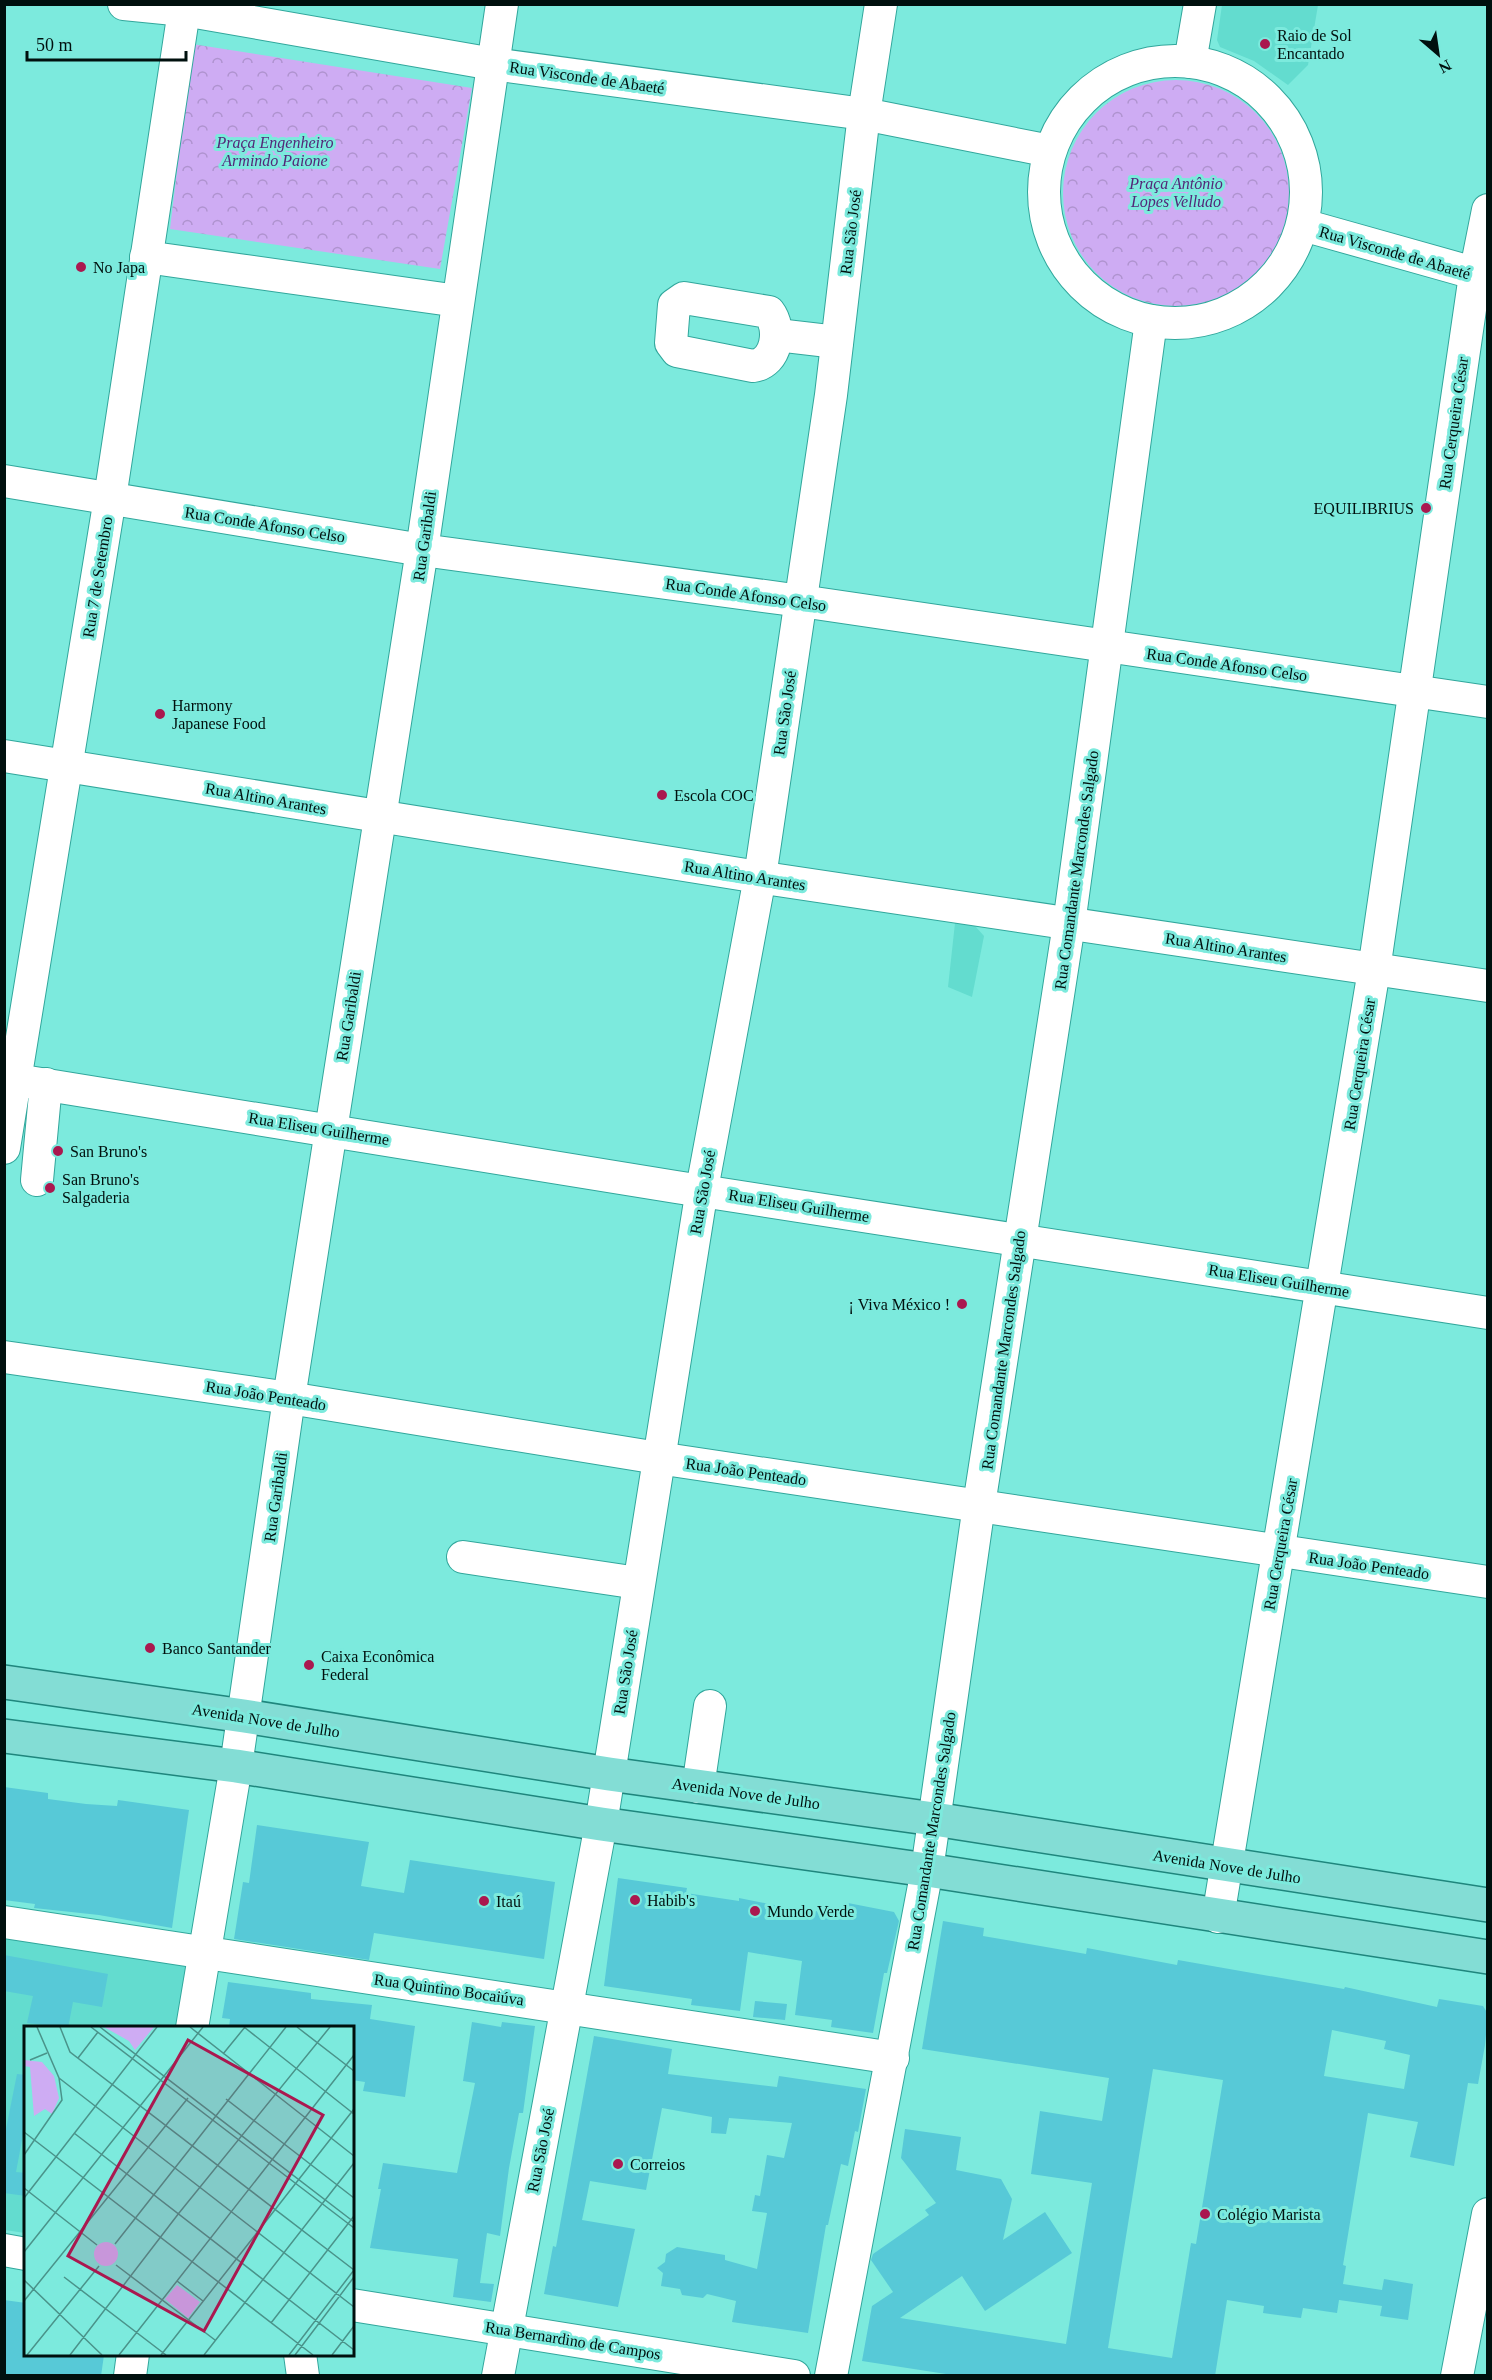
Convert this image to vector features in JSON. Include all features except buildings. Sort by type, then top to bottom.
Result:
[{"type":"main road","name":"Avenida Nove de Julho","points":[[4,1682],[244,1716],[609,1774],[934,1820],[1488,1905]]},
{"type":"main road","points":[[4,1736],[236,1766],[601,1824],[927,1870],[1218,1917],[1488,1957]]},
{"type":"street","name":"Rua Visconde de Abaeté","points":[[124,4],[185,8],[493,64],[864,114],[1050,151]]},
{"type":"street","name":"Rua Garibaldi","points":[[192,2026],[244,1716],[289,1398],[422,550],[502,4]]},
{"type":"street","name":"Rua São José","points":[[498,2376],[601,1824],[702,1189],[760,877],[837,342],[864,114],[881,4]]},
{"type":"street","points":[[1190,62],[1200,4]]},
{"type":"street","name":"Rua 7 de Setembro","points":[[4,1148],[10,1078],[66,765],[110,498],[185,8]]},
{"type":"street","points":[[1190,62],[1227,71],[1259,91],[1285,118],[1301,153],[1307,190],[1303,225],[1286,263],[1261,292],[1227,313],[1190,323],[1151,321],[1116,310],[1092,294],[1062,259],[1047,225],[1044,188],[1050,151],[1072,112],[1105,82],[1146,64],[1190,62]]},
{"type":"street","name":"Rua Cerqueira César","points":[[1218,1917],[1324,1287],[1481,276],[1488,210]]},
{"type":"street","name":"Rua Visconde de Abaeté","points":[[1303,225],[1481,276]]},
{"type":"street","points":[[146,257],[458,301]]},
{"type":"street","name":"Rua Comandante Marcondes Salgado","points":[[831,2376],[927,1870],[979,1505],[1069,924],[1151,321]]},
{"type":"street","points":[[777,335],[837,342]]},
{"type":"street","name":"Rua Conde Afonso Celso","points":[[4,481],[422,550],[801,601],[1488,702]]},
{"type":"street","name":"Rua Altino Arantes","points":[[4,756],[760,877],[1488,986]]},
{"type":"street","name":"Rua Eliseu Guilherme","points":[[10,1078],[1019,1240],[1488,1312]]},
{"type":"street","points":[[37,1180],[46,1084]]},
{"type":"street","name":"Rua João Penteado","points":[[4,1357],[289,1398],[658,1458],[1488,1582]]},
{"type":"street","points":[[463,1557],[638,1583]]},
{"type":"street","points":[[698,1787],[710,1706]]},
{"type":"street","name":"Rua Quintino Bocaiúva","points":[[4,1922],[567,2006],[893,2058]]},
{"type":"street","points":[[1457,2376],[1488,2214]]},
{"type":"street","points":[[4,2250],[24,2254]]},
{"type":"street","name":"Rua Bernardino de Campos","points":[[354,2305],[794,2376]]},
{"type":"street","points":[[130,2376],[133,2356]]},
{"type":"street","points":[[300,2356],[303,2376]]},
{"type":"shaded area","name":"Raio de Sol Encantado","points":[[1222,5],[1318,5],[1308,65],[1288,85],[1254,61],[1220,47],[1217,40]]},
{"type":"shaded area","points":[[955,923],[975,926],[984,936],[972,997],[948,987]]},
{"type":"shaded area","points":[[5,1934],[188,1960],[178,2026],[24,2026],[24,2233],[5,2230]]},
{"type":"green space","name":"Praça Engenheiro Armindo Paione","points":[[192,44],[472,88],[440,269],[170,229]]},
{"type":"green space","name":"Praça Antônio Lopes Velludo","points":[[1165,80],[1187,80],[1209,84],[1229,93],[1248,105],[1264,121],[1285,160],[1289,193],[1285,226],[1281,236],[1264,265],[1248,281],[1209,302],[1187,306],[1165,306],[1143,302],[1123,293],[1104,281],[1088,265],[1067,226],[1063,204],[1063,182],[1067,160],[1076,140],[1088,121],[1104,105],[1143,84]]},
{"type":"place","name":"Raio de Sol Encantado","points":[[1265,44]]},
{"type":"place","name":"No Japa","points":[[81,267]]},
{"type":"place","name":"EQUILIBRIUS","points":[[1426,508]]},
{"type":"place","name":"Harmony Japanese Food","points":[[160,714]]},
{"type":"place","name":"Escola COC","points":[[662,795]]},
{"type":"place","name":"San Bruno's","points":[[58,1151]]},
{"type":"place","name":"San Bruno's Salgaderia","points":[[50,1188]]},
{"type":"place","name":"¡ Viva México !","points":[[962,1304]]},
{"type":"place","name":"Banco Santander","points":[[150,1648]]},
{"type":"place","name":"Caixa Econômica Federal","points":[[309,1665]]},
{"type":"place","name":"Habib's","points":[[635,1900]]},
{"type":"place","name":"Itaú","points":[[484,1901]]},
{"type":"place","name":"Mundo Verde","points":[[755,1911]]},
{"type":"place","name":"Correios","points":[[618,2164]]},
{"type":"place","name":"Colégio Marista","points":[[1205,2214]]}]
